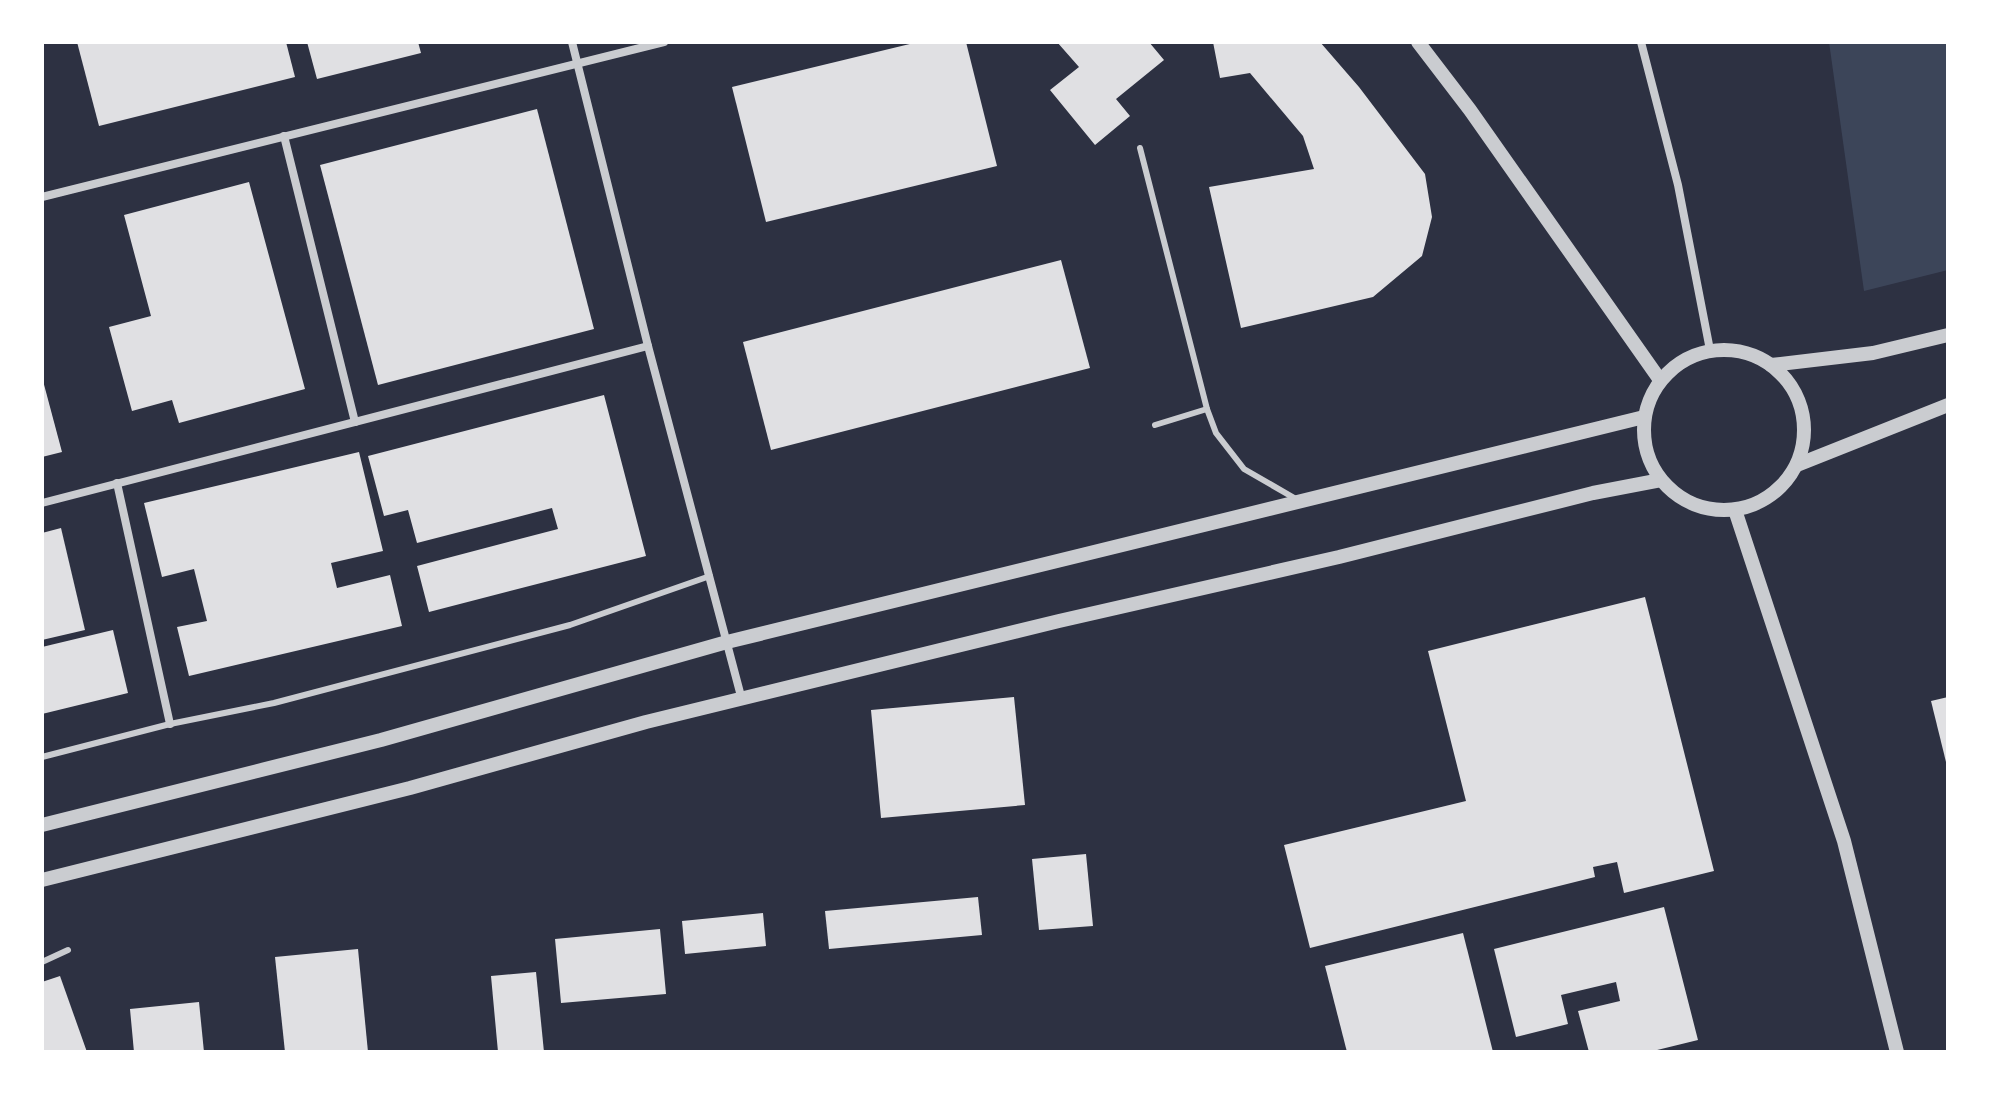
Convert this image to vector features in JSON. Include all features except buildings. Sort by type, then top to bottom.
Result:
[{"type":"street","points":[[572,42],[648,346],[742,700]]},
{"type":"street","points":[[42,197],[664,42]]},
{"type":"street","points":[[1418,42],[1470,110],[1660,380]]},
{"type":"street","points":[[1641,42],[1678,185],[1710,350]]},
{"type":"street","points":[[284,136],[355,422]]},
{"type":"street","points":[[1771,365],[1873,353],[1948,335]]},
{"type":"street","points":[[42,503],[648,346]]},
{"type":"street","points":[[1710,350],[1752,354],[1771,365],[1791,385],[1802,410],[1804,439],[1797,465],[1781,487],[1760,503],[1735,510],[1707,509],[1681,499],[1661,480],[1649,461],[1643,440],[1649,398],[1660,380],[1674,366],[1710,350]]},
{"type":"street","points":[[1797,465],[1948,405]]},
{"type":"street","points":[[42,825],[381,740],[727,642],[1644,417]]},
{"type":"street","points":[[42,880],[410,788],[646,722],[1059,621],[1339,557],[1593,493],[1661,480]]},
{"type":"street","points":[[117,483],[170,724]]},
{"type":"street","points":[[1735,510],[1844,841],[1897,1052]]},
{"type":"lane","points":[[1140,148],[1207,409],[1216,433],[1244,469],[1299,501]]},
{"type":"lane","points":[[1155,425],[1207,409]]},
{"type":"lane","points":[[42,757],[170,724],[274,703],[570,625],[710,576]]},
{"type":"lane","points":[[42,962],[68,950]]},
{"type":"shaded area","points":[[1829,42],[1948,42],[1948,270],[1864,291]]}]
